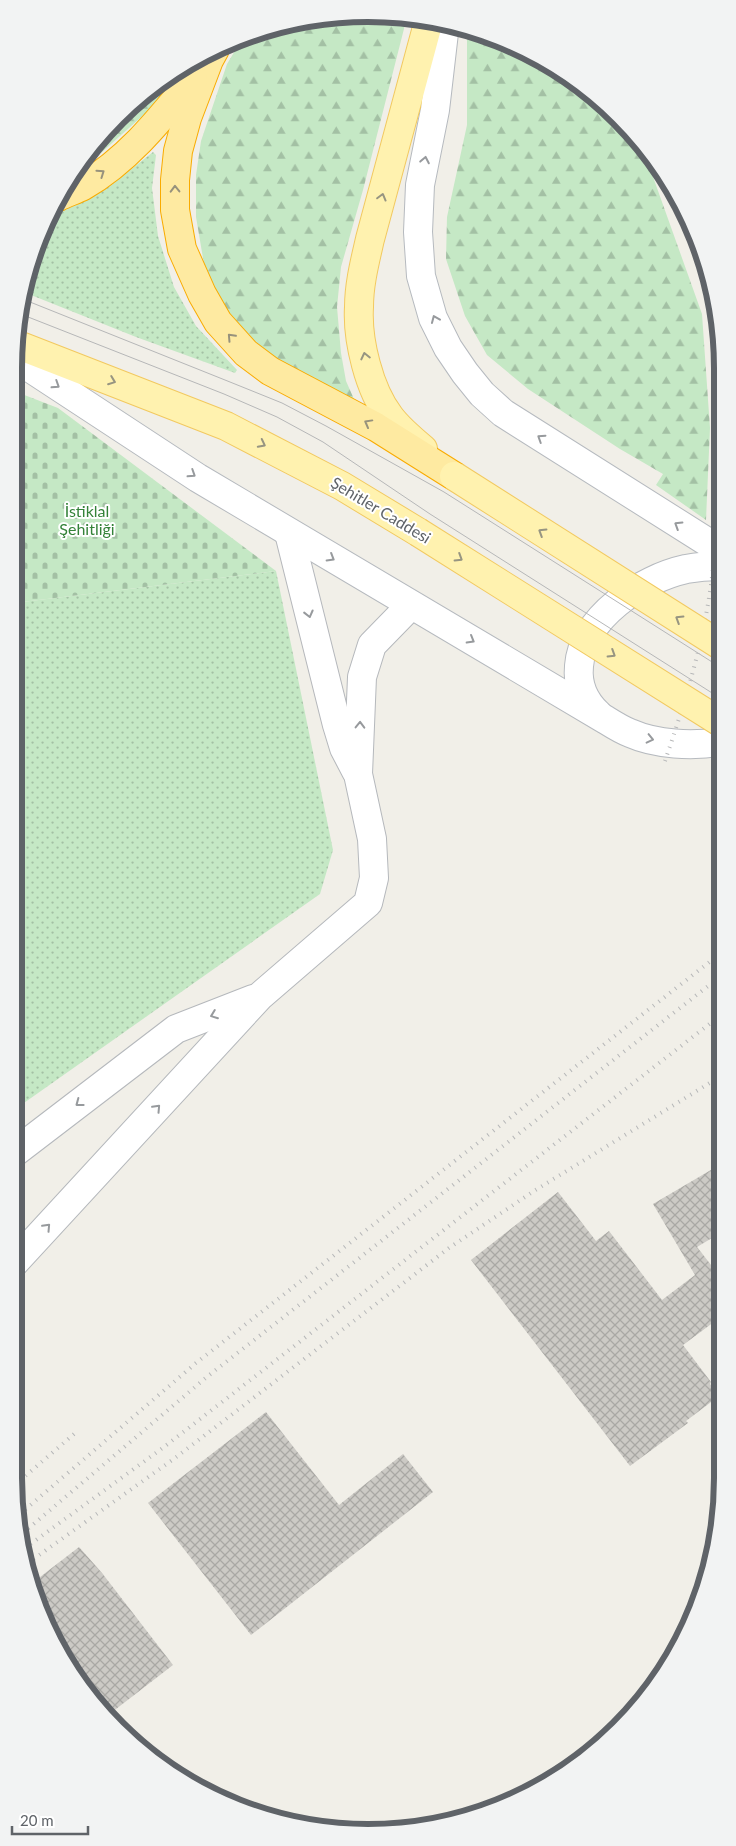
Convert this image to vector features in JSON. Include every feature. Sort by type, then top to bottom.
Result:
[{"type":"highway","points":[[210,61],[187,118],[178,151],[175,180],[175,210],[182,249],[202,294],[218,322],[246,353],[270,371],[376,427],[454,476]]},
{"type":"highway","points":[[71,191],[83,186],[118,161],[156,125],[205,63]]},
{"type":"main road","points":[[427,28],[364,269],[358,308],[359,327],[372,382],[390,417],[407,435],[454,476],[714,641]]},
{"type":"main road","points":[[444,31],[435,110],[420,185],[418,232],[421,276],[434,318],[448,348],[482,394],[503,413],[714,546]]},
{"type":"main road","name":"Şehitler Caddesi","points":[[23,347],[226,426],[342,486],[714,718]]},
{"type":"main road","points":[[22,363],[198,478],[606,720],[648,740],[671,743],[714,742]]},
{"type":"main road","points":[[289,533],[337,725],[344,748],[358,774]]},
{"type":"main road","points":[[606,720],[591,707],[584,696],[578,674],[582,650],[594,626],[609,609],[647,584],[686,569],[714,567]]},
{"type":"main road","points":[[22,1254],[259,997],[368,903],[374,878],[372,839],[358,774],[362,677],[372,645],[411,605]]},
{"type":"main road","points":[[22,1147],[176,1029],[259,997]]},
{"type":"green space","points":[[345,23],[405,24],[363,190],[341,267],[337,307],[341,353],[346,381],[357,406],[267,354],[225,309],[204,264],[196,217],[196,175],[201,141],[227,64],[236,49],[279,34],[301,29]]},
{"type":"green space","points":[[467,37],[521,58],[578,94],[596,108],[628,140],[650,170],[702,314],[710,428],[706,520],[656,485],[663,474],[620,449],[528,389],[487,355],[465,316],[446,259],[447,217],[467,125]]},
{"type":"green space","points":[[169,86],[148,111],[101,153],[96,155],[108,140],[140,108]]},
{"type":"green space","points":[[153,152],[156,155],[152,188],[158,236],[174,287],[196,326],[237,370],[235,373],[136,337],[30,295],[41,257],[59,212],[89,199],[110,186]]},
{"type":"green space","name":"İstiklal Şehitliği","points":[[22,394],[58,408],[276,571],[22,602]]},
{"type":"green space","points":[[276,571],[333,850],[320,894],[22,1104],[22,602]]},
{"type":"building","points":[[714,1168],[714,1237],[697,1247],[714,1269],[714,1322],[683,1345],[711,1382],[710,1384],[714,1389],[714,1400],[686,1421],[688,1423],[630,1466],[471,1260],[558,1192],[596,1241],[609,1231],[662,1300],[695,1275],[653,1204]]},
{"type":"building","points":[[266,1412],[339,1505],[403,1454],[433,1492],[251,1635],[148,1503]]},
{"type":"building","points":[[79,1547],[102,1573],[173,1665],[113,1711],[94,1688],[69,1651],[58,1631],[38,1579]]},
{"type":"tram line","points":[[29,302],[282,403],[326,426],[444,492],[714,663]]},
{"type":"tram line","points":[[26,316],[224,394],[277,417],[323,442],[430,514],[714,694]]},
{"type":"railway","points":[[665,761],[701,640],[714,560]]},
{"type":"railway","points":[[24,1511],[196,1363],[714,958]]},
{"type":"railway","points":[[26,1530],[208,1376],[714,981]]},
{"type":"railway","points":[[29,1545],[164,1447],[714,1020]]},
{"type":"railway","points":[[32,1560],[175,1458],[449,1248],[534,1191],[714,1080]]},
{"type":"railway","points":[[22,1479],[74,1434]]}]
